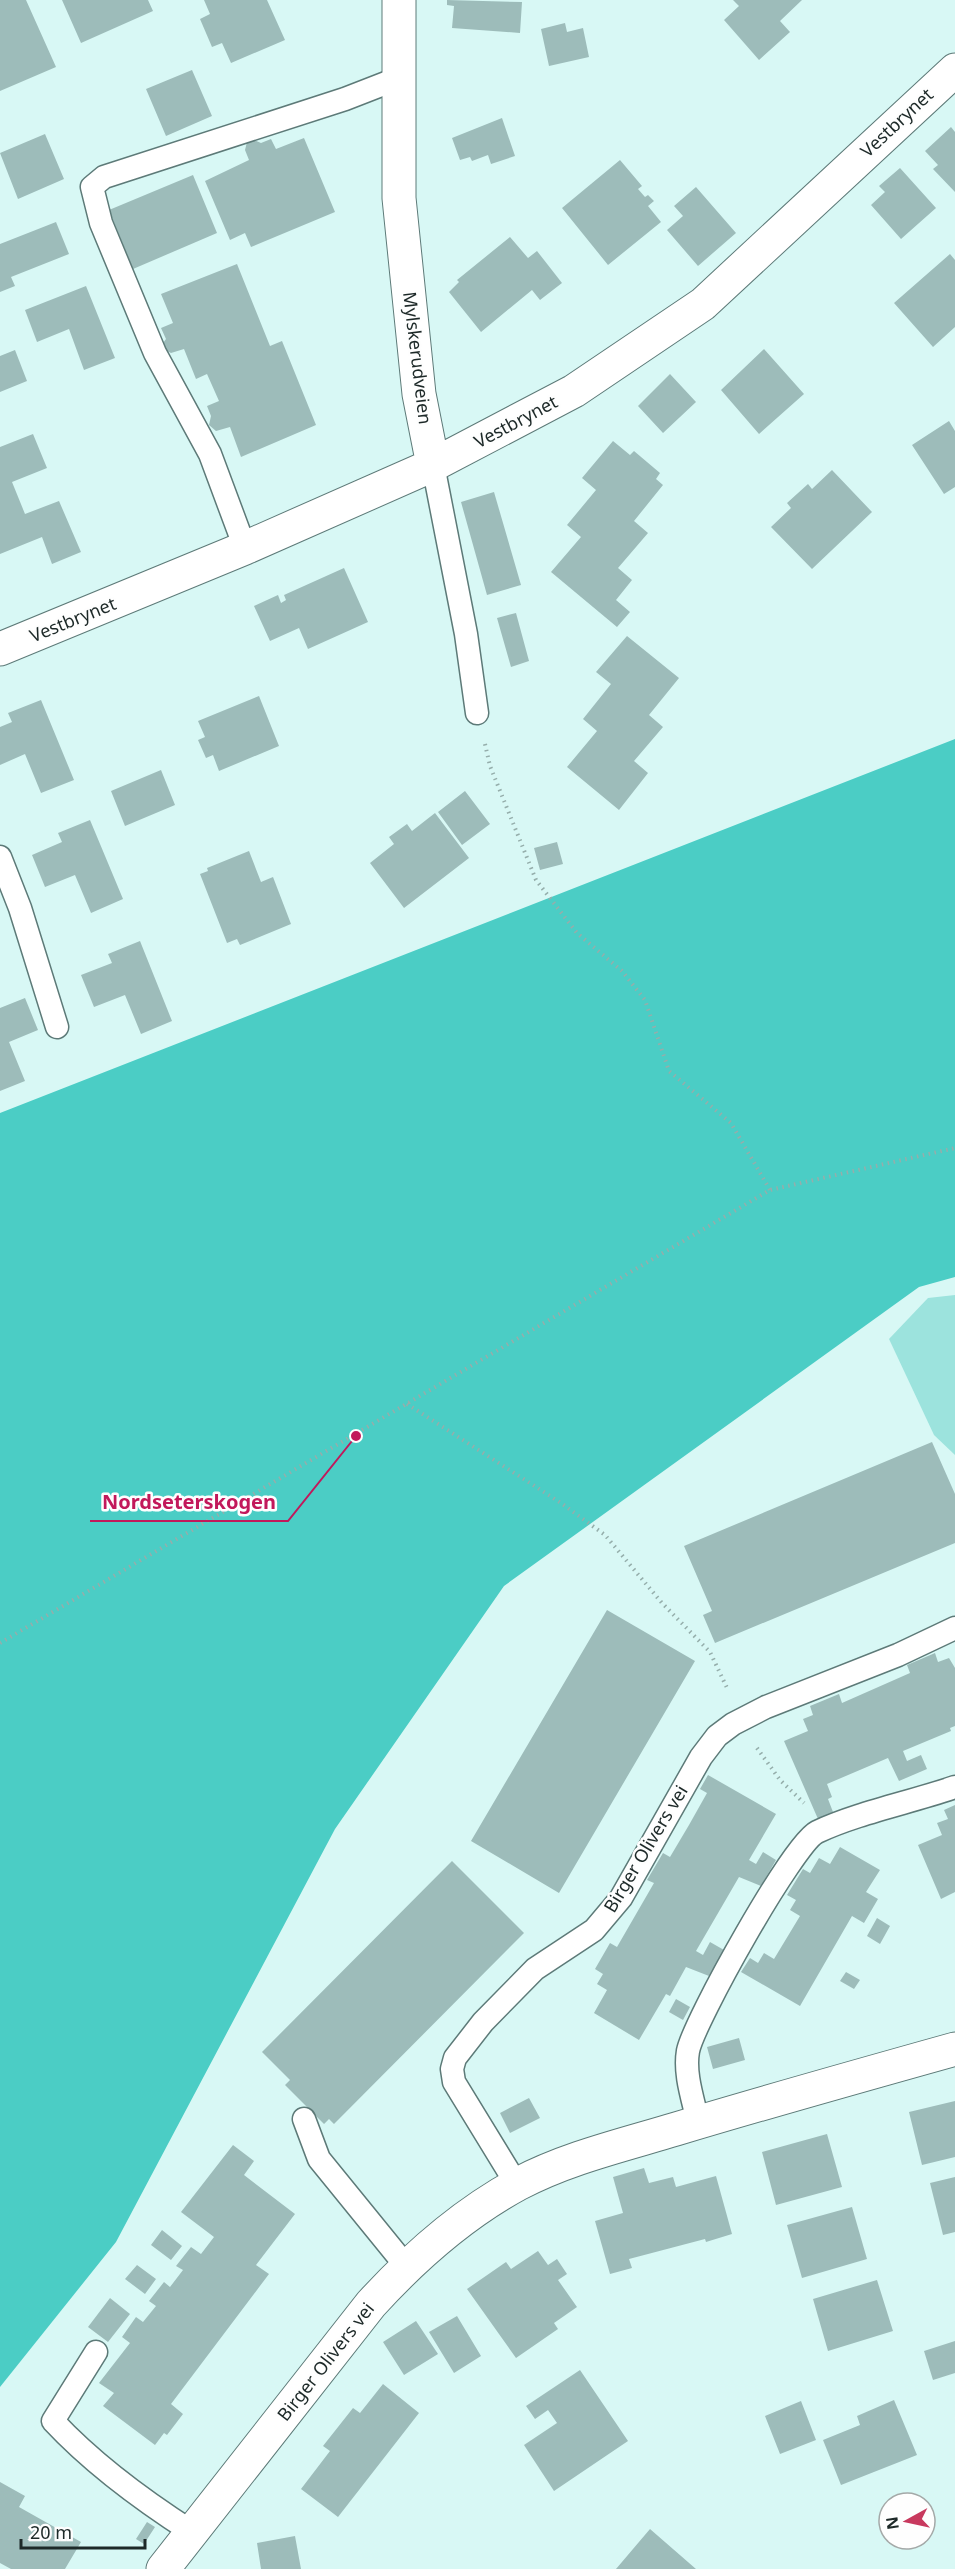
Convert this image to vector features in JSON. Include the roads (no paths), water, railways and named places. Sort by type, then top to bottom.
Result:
[{"type":"street","name":"Mylskerudveien","points":[[399,0],[399,198],[419,394],[433,465]]},
{"type":"street","name":"Vestbrynet","points":[[0,649],[245,548],[433,465],[574,392],[703,304],[955,70]]},
{"type":"street","name":"Birger Olivers vei","points":[[163,2569],[371,2304],[406,2266],[477,2209],[517,2185],[585,2156],[955,2049]]},
{"type":"lane","points":[[245,548],[210,454],[155,352],[101,224],[92,187],[105,177],[345,99],[399,78]]},
{"type":"lane","name":"Mylskerudveien","points":[[433,465],[466,634],[477,713]]},
{"type":"lane","points":[[0,857],[20,908],[57,1027]]},
{"type":"lane","name":"Birger Olivers vei","points":[[517,2185],[454,2082],[452,2068],[455,2058],[483,2022],[535,1968],[578,1943],[607,1916],[621,1898],[701,1757],[717,1736],[766,1707],[898,1655],[955,1628]]},
{"type":"lane","points":[[698,2122],[687,2070],[688,2050],[694,2034],[737,1953],[795,1853],[816,1833],[955,1787]]},
{"type":"lane","points":[[304,2119],[319,2159],[406,2266]]},
{"type":"lane","points":[[96,2352],[53,2421],[70,2440],[134,2493],[192,2532]]},
{"type":"place","name":"Nordseterskogen","points":[[356,1436]]}]
